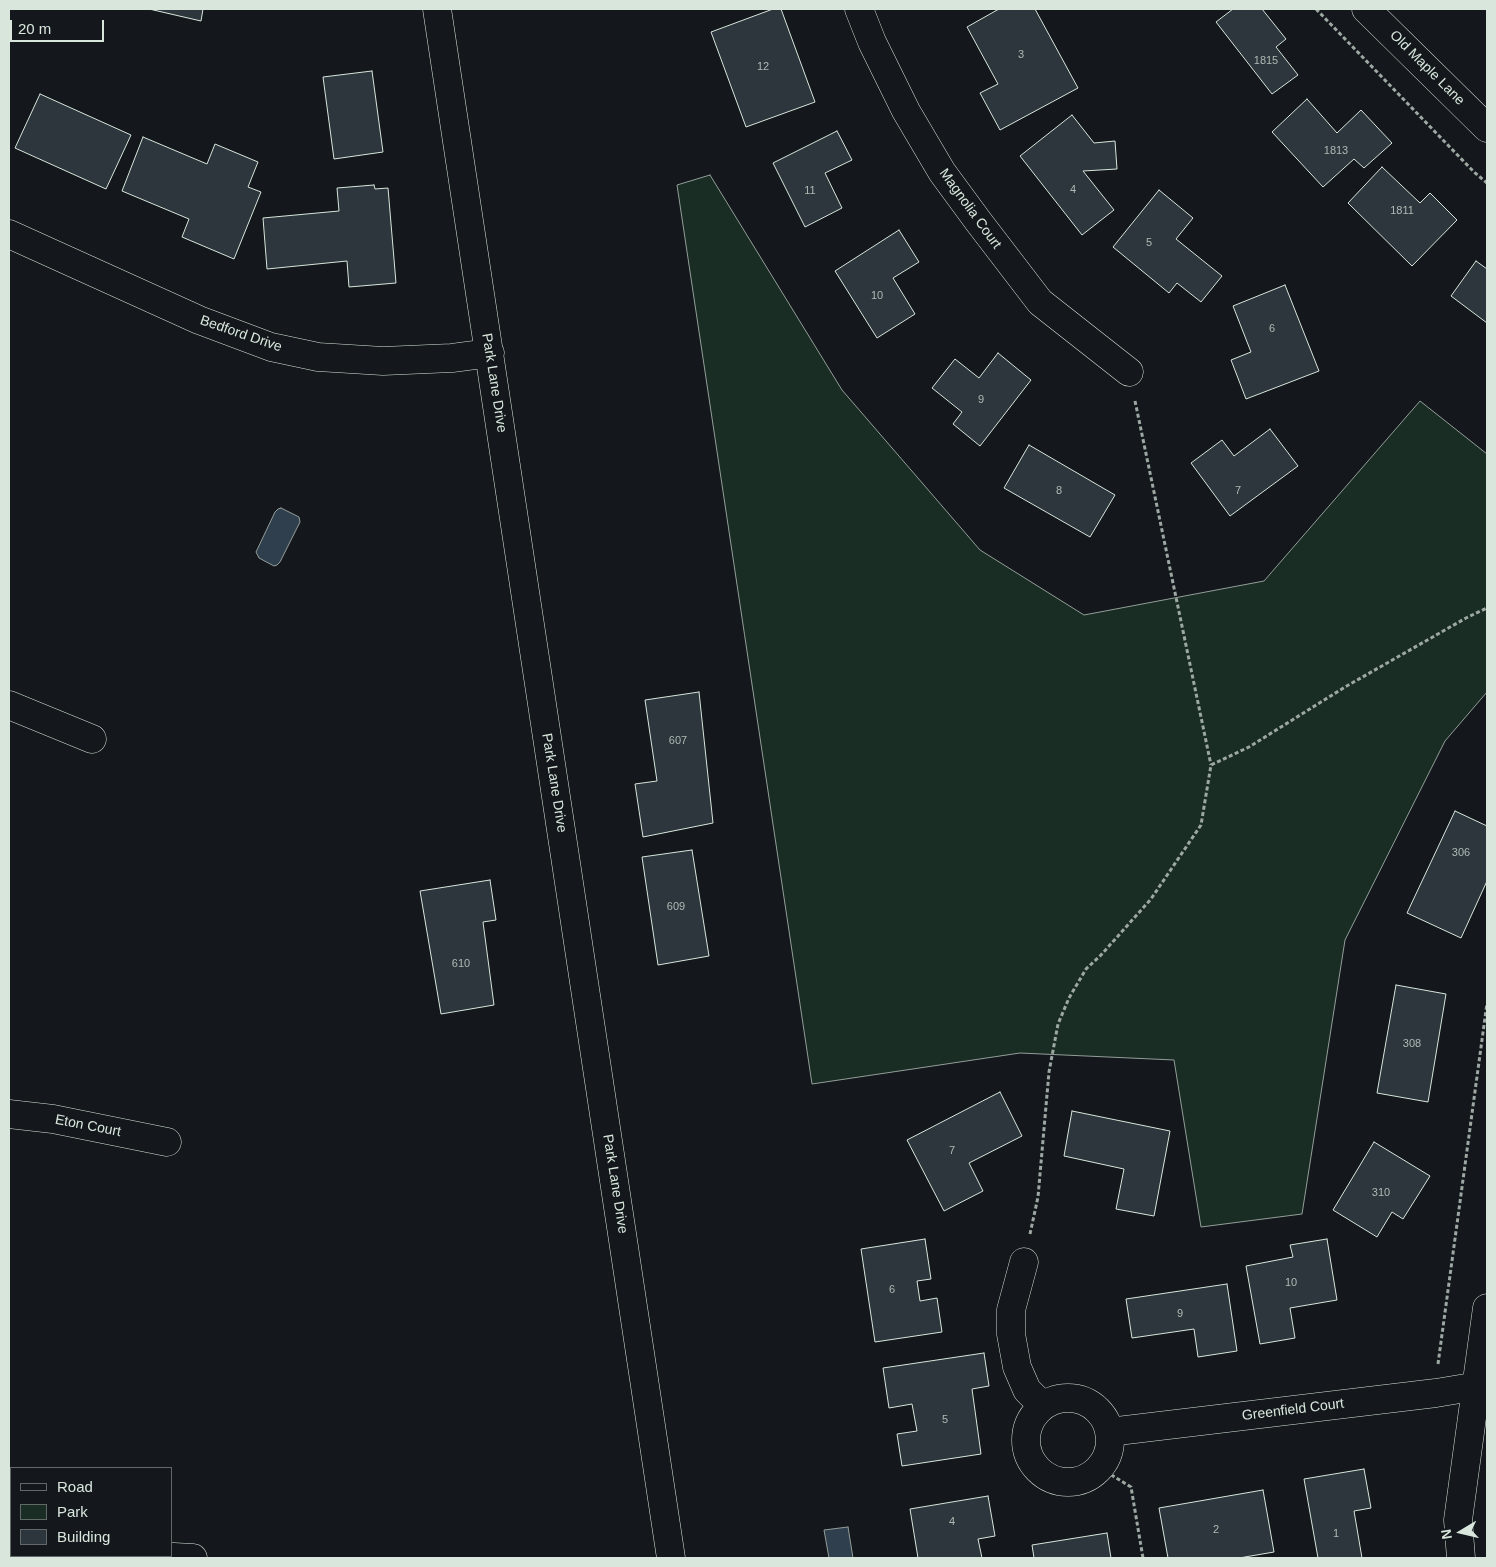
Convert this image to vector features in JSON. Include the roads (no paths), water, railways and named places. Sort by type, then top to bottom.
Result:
[{"type":"street","name":"Park Lane Drive","points":[[437,9],[671,1558]]},
{"type":"street","name":"Magnolia Court","points":[[859,9],[872,42],[906,111],[942,172],[978,221],[1040,302],[1129,372]]},
{"type":"street","name":"Old Maple Lane","points":[[1366,9],[1487,128]]},
{"type":"street","name":"Bedford Drive","points":[[9,234],[199,320],[271,347],[318,357],[383,361],[452,358],[490,353]]},
{"type":"street","points":[[9,705],[92,740]]},
{"type":"street","name":"Eton Court","points":[[9,1114],[53,1119],[167,1142]]},
{"type":"street","points":[[1024,1262],[1011,1310],[1011,1334],[1017,1367],[1028,1390],[1043,1406]]},
{"type":"street","points":[[1462,1558],[1458,1520],[1478,1386],[1487,1308]]},
{"type":"street","name":"Greenfield Court","points":[[1109,1432],[1436,1393],[1478,1386]]},
{"type":"street","points":[[1069,1398],[1083,1401],[1095,1408],[1104,1419],[1109,1432],[1110,1445],[1100,1468],[1088,1477],[1076,1482],[1062,1482],[1048,1478],[1037,1469],[1029,1457],[1026,1443],[1027,1429],[1033,1416],[1043,1406],[1055,1400],[1069,1398]]},
{"type":"street","points":[[172,1557],[193,1558]]},
{"type":"water","points":[[281,508],[299,517],[300,522],[280,562],[274,566],[259,558],[256,552],[275,512]]},
{"type":"water","points":[[848,1527],[853,1558],[829,1558],[824,1530]]}]
